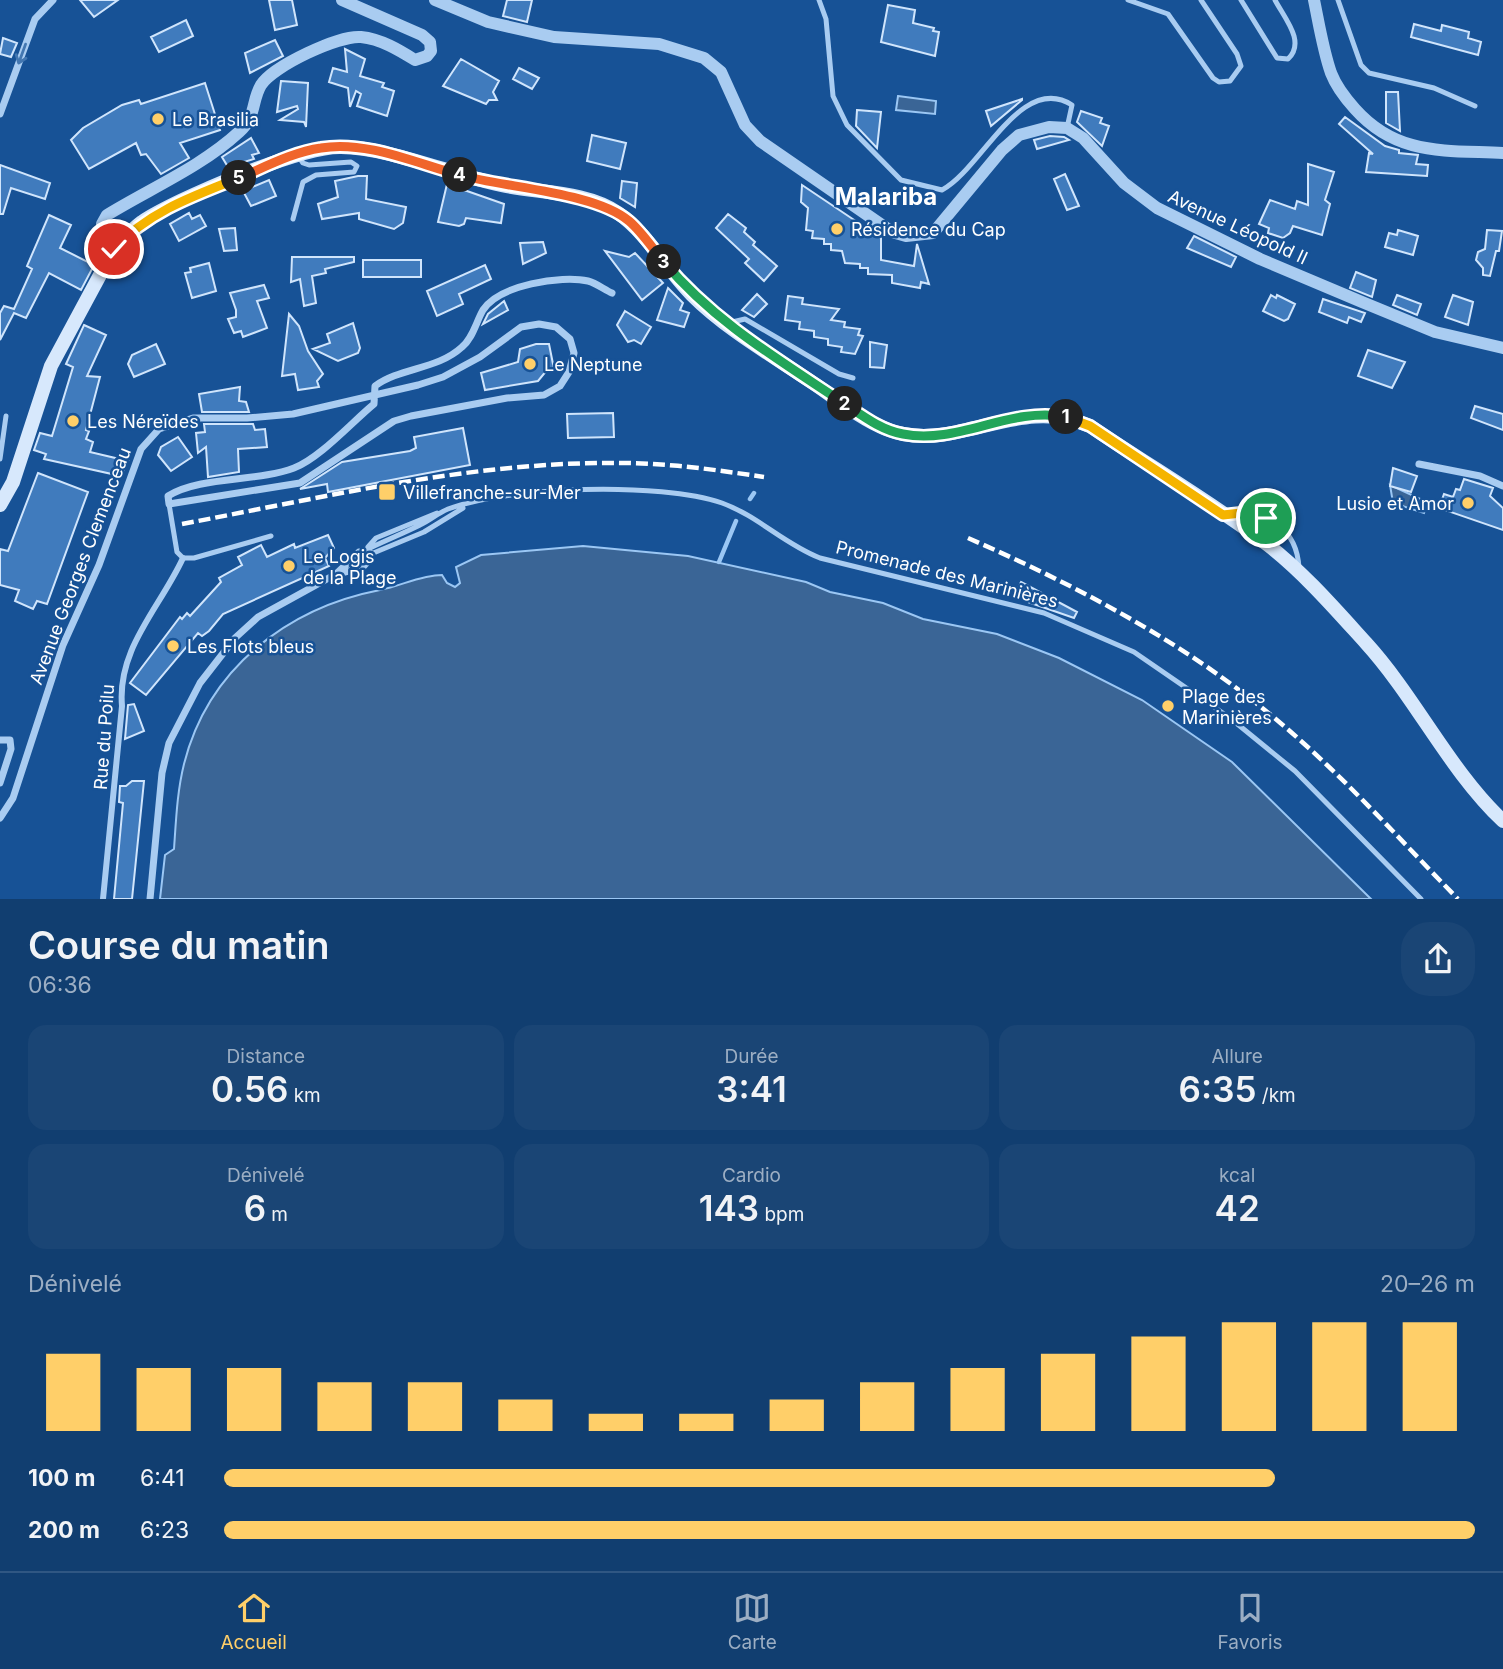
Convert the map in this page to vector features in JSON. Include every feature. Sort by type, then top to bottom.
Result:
[{"type":"main road","points":[[0,505],[13,482],[51,366],[114,249],[142,222],[164,210],[298,154],[321,148],[365,149],[479,181],[588,201],[614,211],[630,222],[692,296],[885,429],[925,436],[1027,415],[1045,414],[1075,419],[1090,426],[1270,547],[1300,575],[1367,644],[1401,685],[1484,801],[1503,821]]},
{"type":"street","points":[[0,114],[35,19],[53,0]]},
{"type":"street","points":[[114,249],[103,236],[102,225],[107,215],[186,170],[239,133],[250,121],[263,82],[279,68],[337,41],[359,37],[381,42],[415,60],[427,56],[431,51],[430,42],[422,35],[342,0]]},
{"type":"street","points":[[435,0],[488,22],[554,37],[659,44],[704,58],[722,72],[746,125],[760,141],[892,232],[906,236],[933,233],[1002,150],[1019,135],[1049,127],[1067,128]]},
{"type":"street","points":[[1314,0],[1332,75],[1345,99],[1370,125],[1390,139],[1425,149],[1503,153]]},
{"type":"street","name":"Avenue Léopold II","points":[[1067,128],[1083,138],[1124,183],[1157,208],[1261,259],[1435,332],[1503,348]]},
{"type":"street","points":[[169,504],[168,496],[174,492],[285,470],[304,463],[374,404],[375,386],[383,380],[431,365],[463,347],[484,309],[513,289],[532,283],[588,281],[612,293]]},
{"type":"street","name":"Avenue Georges Clemenceau","points":[[0,818],[13,798],[63,645],[99,565],[141,449],[159,429],[179,420],[292,414],[443,377],[480,357],[521,327],[539,324],[556,327],[570,339],[574,354],[569,372],[560,386],[544,395],[507,398],[411,416],[394,421],[300,483],[169,504]]},
{"type":"street","points":[[1419,464],[1480,476],[1503,486]]},
{"type":"street","name":"Promenade des Marinières","points":[[336,574],[351,558],[369,552]]},
{"type":"street","name":"Promenade des Marinières","points":[[150,899],[164,763],[169,743],[200,683],[235,638],[258,617],[336,574],[362,568],[369,552]]},
{"type":"street","name":"Rue du Poilu","points":[[103,899],[122,706],[120,681],[129,653],[183,558]]},
{"type":"street","points":[[0,740],[10,740],[11,749],[0,783]]},
{"type":"lane","points":[[819,0],[827,19],[833,96],[847,125],[901,180],[942,190],[955,183],[1000,129],[1034,101],[1063,99],[1073,105],[1067,128]]},
{"type":"lane","points":[[1128,0],[1168,14],[1213,78],[1219,82],[1230,81],[1241,66],[1237,54],[1201,0]]},
{"type":"lane","points":[[1241,0],[1270,50],[1277,58],[1288,60],[1295,52],[1297,41],[1275,0]]},
{"type":"lane","points":[[1338,0],[1361,65],[1369,73],[1434,88],[1475,106]]},
{"type":"lane","points":[[292,219],[303,182],[316,175],[354,172],[358,166],[352,162],[309,165],[303,163],[298,154]]},
{"type":"lane","points":[[728,323],[745,319],[839,374],[853,378]]},
{"type":"lane","points":[[0,460],[6,416]]},
{"type":"lane","name":"Promenade des Marinières","points":[[369,552],[447,509],[517,496],[587,491],[702,498],[743,512],[792,545],[820,558],[1032,610],[1091,631],[1161,669],[1262,743],[1323,798],[1421,899]]},
{"type":"lane","points":[[169,504],[177,552],[183,558],[194,558],[271,536]]},
{"type":"lane","name":"Promenade des Marinières","points":[[369,552],[424,531],[466,506]]},
{"type":"lane","points":[[1223,515],[1250,512],[1287,532],[1298,551],[1300,575]]},
{"type":"water","points":[[898,96],[936,101],[935,114],[896,110]]},
{"type":"water","points":[[1390,485],[1427,502],[1424,513],[1393,503]]},
{"type":"water","points":[[583,546],[688,556],[806,582],[830,592],[883,603],[923,619],[997,634],[1059,658],[1142,700],[1232,762],[1371,899],[160,899],[165,855],[174,849],[182,775],[195,730],[212,699],[232,672],[256,648],[283,628],[314,611],[346,599],[434,575],[442,575],[447,583],[455,587],[460,583],[456,567],[481,555]]},
{"type":"building","points":[[80,0],[118,0],[94,17]]},
{"type":"building","points":[[269,0],[292,0],[297,25],[275,30]]},
{"type":"building","points":[[507,0],[532,0],[527,22],[503,16]]},
{"type":"building","points":[[888,5],[915,10],[913,23],[934,28],[933,31],[939,32],[935,56],[881,42]]},
{"type":"building","points":[[186,20],[193,36],[159,52],[151,37]]},
{"type":"building","points":[[1414,24],[1441,31],[1442,25],[1469,32],[1468,38],[1481,42],[1478,55],[1411,37]]},
{"type":"building","points":[[3,38],[17,43],[11,57],[0,54]]},
{"type":"building","points":[[275,40],[283,56],[250,73],[245,53]]},
{"type":"building","points":[[345,49],[365,59],[360,76],[384,83],[382,87],[394,91],[387,116],[357,106],[361,94],[356,91],[350,107],[348,88],[329,82],[333,68],[347,72]]},
{"type":"building","points":[[461,59],[499,81],[493,92],[497,100],[489,100],[486,104],[443,86]]},
{"type":"building","points":[[519,68],[539,78],[532,89],[513,79]]},
{"type":"building","points":[[281,81],[308,83],[306,127],[304,122],[280,120],[298,109],[297,106],[277,112]]},
{"type":"building","name":"Le Brasilia","points":[[205,83],[220,130],[180,143],[189,158],[161,174],[146,154],[141,155],[136,143],[89,169],[71,140],[83,128],[122,105],[139,100],[141,104]]},
{"type":"building","points":[[1386,92],[1398,92],[1400,131],[1386,123]]},
{"type":"building","points":[[1022,100],[991,126],[986,111]]},
{"type":"building","points":[[857,110],[881,112],[877,148],[856,126]]},
{"type":"building","points":[[1081,111],[1102,118],[1100,123],[1109,126],[1102,146],[1077,122]]},
{"type":"building","points":[[1345,117],[1385,146],[1399,150],[1399,153],[1418,155],[1416,164],[1428,165],[1427,176],[1366,172],[1369,153],[1373,154],[1339,124]]},
{"type":"building","points":[[592,135],[626,143],[620,169],[587,161]]},
{"type":"building","points":[[1050,136],[1069,140],[1037,149],[1034,140]]},
{"type":"building","points":[[251,138],[259,153],[252,155],[254,159],[228,167],[222,157]]},
{"type":"building","points":[[1308,164],[1334,172],[1325,200],[1330,204],[1322,235],[1293,226],[1290,233],[1283,238],[1268,233],[1269,228],[1259,224],[1270,200],[1295,209],[1297,201],[1308,205]]},
{"type":"building","points":[[0,165],[50,183],[45,199],[11,188],[3,214],[0,214]]},
{"type":"building","points":[[1065,174],[1079,206],[1067,210],[1054,179]]},
{"type":"building","points":[[367,176],[366,199],[406,207],[403,223],[394,229],[359,219],[359,213],[322,219],[318,204],[338,197],[335,181]]},
{"type":"building","points":[[269,180],[276,196],[251,206],[243,191]]},
{"type":"building","points":[[622,181],[637,183],[635,207],[620,198]]},
{"type":"building","points":[[447,184],[504,204],[501,223],[466,218],[464,224],[459,226],[438,222]]},
{"type":"building","name":"Résidence du Cap","points":[[802,185],[881,238],[881,260],[914,266],[917,244],[929,284],[921,282],[920,288],[892,283],[892,275],[868,274],[868,268],[860,268],[860,264],[845,263],[842,251],[831,250],[831,244],[824,244],[824,239],[812,238],[813,231],[806,230],[808,208],[801,202]]},
{"type":"building","points":[[189,213],[192,219],[200,215],[206,226],[179,241],[170,224]]},
{"type":"building","points":[[728,214],[746,228],[744,232],[755,242],[753,245],[777,266],[764,281],[745,263],[749,259],[716,228]]},
{"type":"building","points":[[49,215],[71,225],[60,248],[92,264],[92,269],[81,290],[49,273],[26,318],[14,313],[0,340],[0,313],[4,306],[14,309],[32,269],[27,266]]},
{"type":"building","points":[[235,228],[237,250],[224,251],[219,229]]},
{"type":"building","points":[[1398,230],[1418,236],[1413,255],[1385,247],[1389,233],[1397,235]]},
{"type":"building","points":[[1487,230],[1502,231],[1499,251],[1496,251],[1490,276],[1483,275],[1483,268],[1476,260],[1478,252],[1485,249]]},
{"type":"building","points":[[1194,236],[1236,257],[1231,267],[1187,248]]},
{"type":"building","points":[[543,242],[546,253],[523,264],[520,243]]},
{"type":"building","points":[[605,251],[629,257],[635,253],[663,283],[642,300]]},
{"type":"building","points":[[292,257],[354,257],[354,262],[325,269],[326,273],[312,276],[316,303],[304,306],[300,279],[291,282]]},
{"type":"building","points":[[363,260],[421,260],[421,277],[363,277]]},
{"type":"building","points":[[209,263],[216,291],[192,298],[185,273],[191,272],[190,268]]},
{"type":"building","points":[[485,265],[491,279],[459,294],[463,304],[437,316],[427,291]]},
{"type":"building","points":[[1356,272],[1376,280],[1372,297],[1350,288]]},
{"type":"building","points":[[264,285],[269,298],[257,301],[267,328],[243,337],[241,331],[234,333],[228,319],[236,317],[230,293]]},
{"type":"building","points":[[668,288],[683,303],[680,310],[689,313],[684,327],[657,320]]},
{"type":"building","points":[[757,294],[767,304],[754,317],[742,310]]},
{"type":"building","points":[[1271,295],[1276,298],[1277,295],[1295,304],[1288,319],[1284,321],[1263,311]]},
{"type":"building","points":[[1397,295],[1421,304],[1417,315],[1393,305]]},
{"type":"building","points":[[1453,295],[1473,302],[1468,325],[1445,317]]},
{"type":"building","points":[[788,296],[803,298],[802,304],[839,309],[831,320],[845,322],[844,327],[860,329],[858,335],[863,336],[855,354],[841,352],[842,347],[828,345],[828,339],[814,337],[814,331],[799,329],[800,322],[785,320]]},
{"type":"building","points":[[1323,299],[1365,313],[1361,322],[1349,317],[1347,323],[1319,312]]},
{"type":"building","points":[[504,301],[508,310],[483,324],[488,314]]},
{"type":"building","points":[[625,311],[651,327],[641,344],[634,340],[628,342],[617,325]]},
{"type":"building","points":[[289,314],[299,326],[308,351],[323,374],[317,381],[319,387],[298,390],[295,374],[282,376]]},
{"type":"building","points":[[353,323],[360,348],[358,353],[338,361],[313,349],[330,343],[327,334]]},
{"type":"building","points":[[84,325],[106,335],[87,376],[100,377],[86,439],[93,442],[90,452],[128,461],[121,476],[44,459],[46,454],[34,450],[40,433],[52,436],[73,367],[66,364]]},
{"type":"building","points":[[870,342],[887,345],[884,368],[870,367]]},
{"type":"building","points":[[156,344],[165,364],[134,377],[128,364],[132,355]]},
{"type":"building","name":"Le Neptune","points":[[536,344],[549,344],[554,369],[547,370],[538,381],[485,390],[481,373],[518,362],[520,349]]},
{"type":"building","points":[[1368,350],[1405,362],[1392,388],[1358,376]]},
{"type":"building","points":[[240,387],[239,401],[246,402],[249,412],[202,412],[199,394]]},
{"type":"building","points":[[1475,406],[1503,414],[1503,430],[1471,418]]},
{"type":"building","points":[[613,413],[614,437],[568,438],[567,414]]},
{"type":"building","points":[[204,424],[253,424],[255,430],[265,429],[267,447],[238,449],[239,472],[208,477],[206,447],[198,453],[196,433],[205,432]]},
{"type":"building","points":[[463,428],[470,465],[328,492],[327,484],[300,489],[342,462],[410,451],[416,448],[414,437]]},
{"type":"building","points":[[178,437],[192,457],[171,471],[158,455],[161,447]]},
{"type":"building","points":[[1393,468],[1417,476],[1411,492],[1390,486]]},
{"type":"building","points":[[38,473],[88,492],[47,604],[37,601],[33,609],[15,601],[19,590],[0,585],[0,549],[8,551]]},
{"type":"building","name":"Lusio et Amor","points":[[1464,479],[1493,488],[1490,496],[1503,508],[1503,530],[1439,508],[1444,494],[1453,497],[1456,489],[1460,490]]},
{"type":"building","points":[[328,535],[334,548],[325,558],[329,566],[223,614],[209,631],[202,636],[198,633],[146,695],[130,683],[180,617],[182,619],[187,613],[190,616],[221,582],[219,578],[242,565],[238,557],[261,545],[267,557],[294,544],[295,548]]},
{"type":"building","points":[[1021,582],[1077,612],[1074,618],[1028,602],[1015,594]]},
{"type":"building","points":[[134,704],[144,731],[125,739],[128,705]]},
{"type":"building","points":[[132,781],[144,781],[132,899],[114,899],[123,803],[119,802],[120,786],[126,786]]},
{"type":"waterway","points":[[750,499],[754,493]]},
{"type":"waterway","points":[[719,562],[736,521]]},
{"type":"railway","points":[[182,524],[345,492],[511,468],[639,463],[764,477]]},
{"type":"railway","points":[[968,538],[1100,602],[1143,626],[1225,679],[1301,741],[1458,899]]},
{"type":"place","name":"Le Brasilia","points":[[158,119]]},
{"type":"place","name":"Résidence du Cap","points":[[837,229]]},
{"type":"place","name":"Le Neptune","points":[[530,364]]},
{"type":"place","name":"Les Néreïdes","points":[[73,421]]},
{"type":"place","name":"Villefranche-sur-Mer","points":[[387,492]]},
{"type":"place","name":"Lusio et Amor","points":[[1468,503]]},
{"type":"place","name":"Le Logis de la Plage","points":[[289,566]]},
{"type":"place","name":"Les Flots bleus","points":[[173,646]]},
{"type":"place","name":"Plage des Marinières","points":[[1168,706]]},
{"type":"district","name":"Malariba","points":[[886,196]]},
{"type":"route","points":[[114,249],[142,222],[183,200],[298,154],[321,148],[342,146],[365,149],[479,181],[564,195],[614,211],[630,222],[692,296],[756,345],[885,429],[925,436],[951,433],[1027,415],[1045,414],[1075,419],[1090,426],[1223,515],[1250,512],[1266,518]]}]
